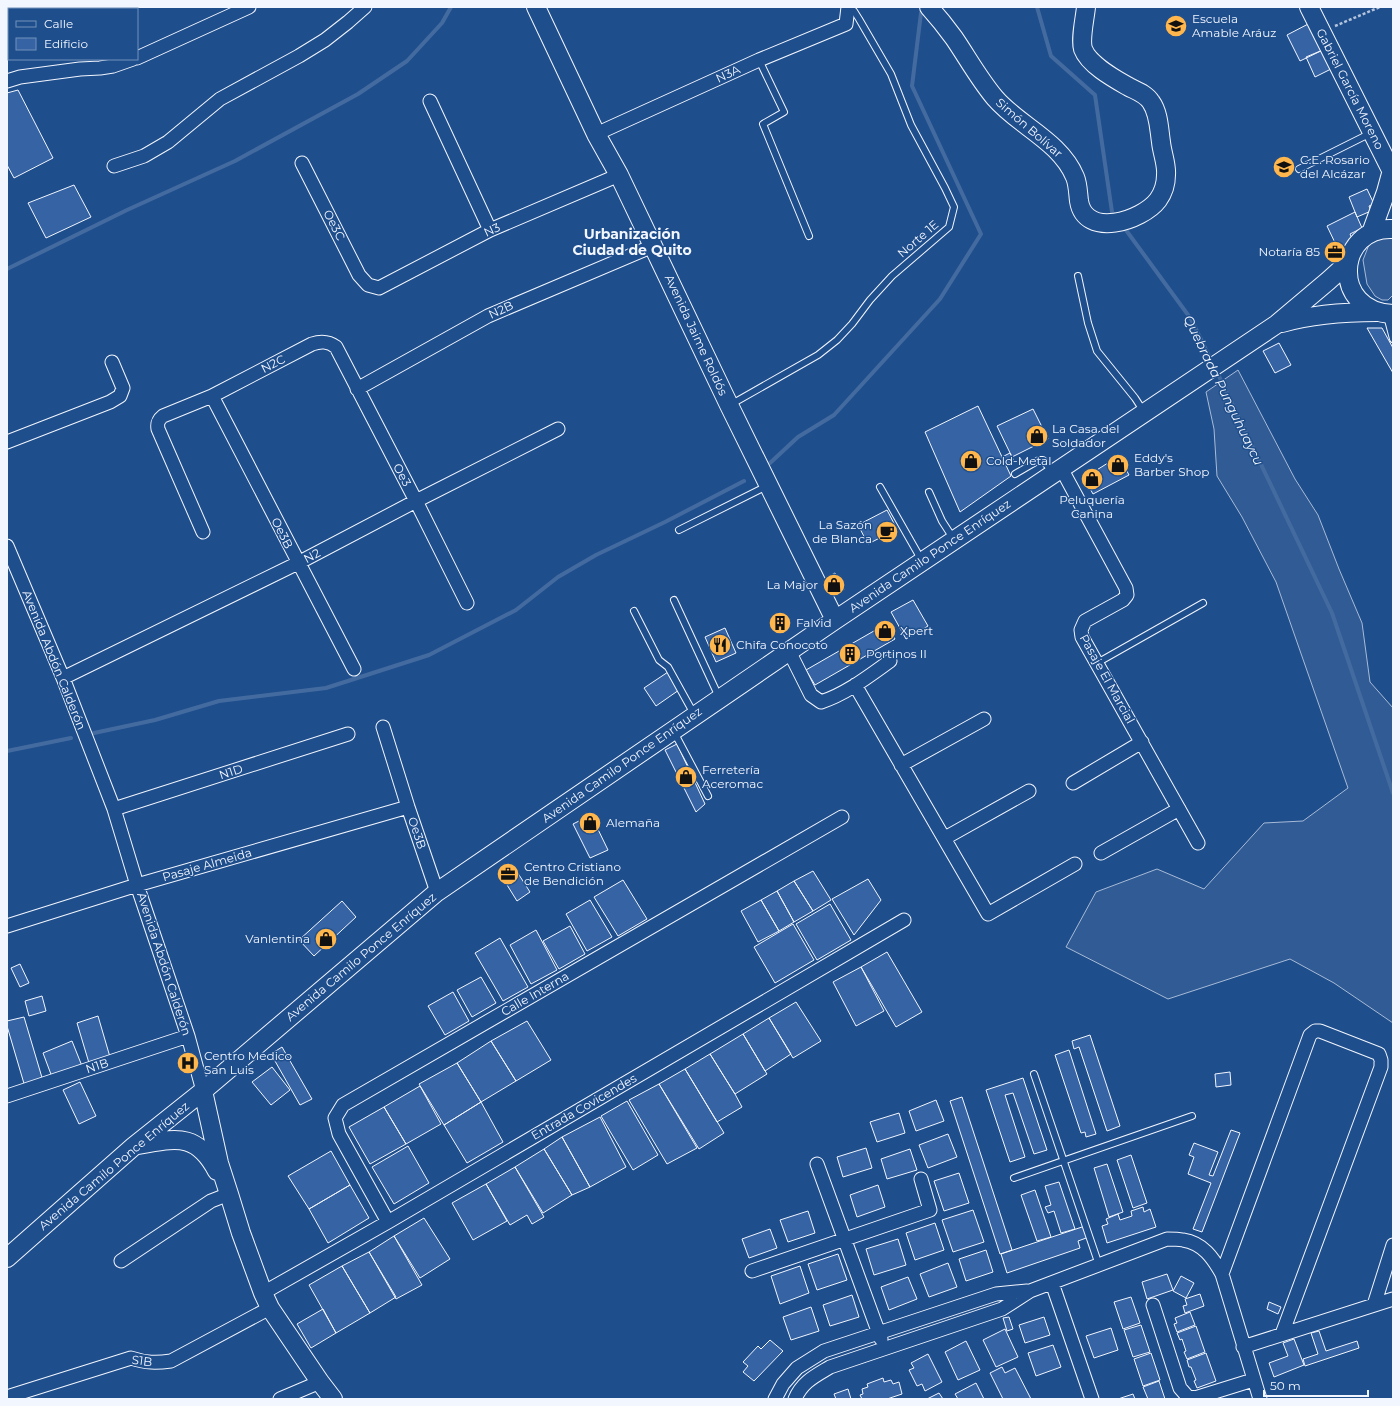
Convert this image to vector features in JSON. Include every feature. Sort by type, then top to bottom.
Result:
[{"type":"main road","name":"Avenida Jaime Roldós","points":[[536,7],[596,134],[619,176],[729,406],[835,620]]},
{"type":"main road","name":"Simón Bolívar","points":[[929,7],[953,37],[994,97],[1007,112],[1063,156],[1076,178],[1081,207],[1087,216],[1096,222],[1116,222],[1142,213],[1153,206],[1160,198],[1163,190],[1166,167],[1162,152],[1158,117],[1149,99],[1104,71],[1091,60],[1083,49],[1082,38],[1086,7]]},
{"type":"main road","name":"Gabriel García Moreno","points":[[1309,7],[1392,171],[1371,233]]},
{"type":"main road","points":[[1385,313],[1368,308],[1353,293],[1348,278],[1348,262],[1353,250],[1361,240],[1371,233],[1379,230],[1393,228]]},
{"type":"main road","name":"Avenida Camilo Ponce Enríquez","points":[[7,1258],[134,1146],[203,1091],[437,892],[922,561],[1277,324],[1348,262]]},
{"type":"main road","name":"Avenida Camilo Ponce Enríquez","points":[[1277,324],[1303,317],[1327,314],[1385,313]]},
{"type":"main road","name":"Avenida Abdón Calderón","points":[[203,1091],[229,1194],[241,1233],[266,1300],[320,1382],[333,1399]]},
{"type":"main road","points":[[134,1146],[173,1139],[191,1143],[204,1151],[210,1158],[229,1194]]},
{"type":"street","points":[[138,57],[224,13],[249,7]]},
{"type":"street","points":[[114,166],[144,156],[168,142],[220,99],[299,56],[325,40],[365,7]]},
{"type":"street","name":"N3A","points":[[596,134],[759,60],[846,24],[848,7]]},
{"type":"street","points":[[7,81],[51,73],[113,66],[130,60]]},
{"type":"street","points":[[430,100],[490,230]]},
{"type":"street","name":"Oe3C","points":[[302,163],[359,275],[368,285]]},
{"type":"street","name":"N3","points":[[368,285],[379,288],[490,230],[619,176]]},
{"type":"street","name":"N2B","points":[[357,389],[488,316],[653,246]]},
{"type":"street","name":"N2C","points":[[203,532],[157,424],[163,416],[212,396],[312,344],[324,342],[332,344],[336,347]]},
{"type":"street","name":"Oe3","points":[[336,347],[467,603]]},
{"type":"street","points":[[7,442],[110,402],[120,396],[123,388],[112,362]]},
{"type":"street","name":"Oe3B","points":[[212,396],[354,669]]},
{"type":"street","name":"N2","points":[[63,678],[298,563],[558,429]]},
{"type":"street","name":"Pasaje El Marcial","points":[[1057,471],[1126,588],[1127,595],[1123,600],[1085,621],[1081,630],[1082,637],[1198,843]]},
{"type":"street","name":"Avenida Abdón Calderón","points":[[7,546],[63,678],[114,809],[137,885],[188,1036],[203,1091]]},
{"type":"street","points":[[789,651],[811,695],[821,702],[830,699],[855,685],[890,661]]},
{"type":"street","points":[[855,685],[988,914],[1075,864]]},
{"type":"street","points":[[901,765],[984,719]]},
{"type":"street","name":"Oe3B","points":[[383,727],[437,892]]},
{"type":"street","name":"N1D","points":[[114,809],[348,734]]},
{"type":"street","points":[[1073,783],[1142,742]]},
{"type":"street","points":[[945,838],[1029,791]]},
{"type":"street","name":"Pasaje Almeida","points":[[7,926],[137,885],[408,807]]},
{"type":"street","points":[[1101,853],[1179,808]]},
{"type":"street","name":"Calle Interna","points":[[388,1222],[339,1134],[334,1118],[343,1105],[842,817]]},
{"type":"street","name":"Entrada Covicendes","points":[[266,1300],[388,1222],[904,920]]},
{"type":"street","points":[[1222,1274],[1310,1035],[1315,1031],[1320,1031],[1379,1054],[1382,1060],[1381,1067],[1282,1334]]},
{"type":"street","name":"N1B","points":[[7,1096],[188,1036]]},
{"type":"street","points":[[817,1164],[879,1332],[883,1348]]},
{"type":"street","points":[[752,1271],[930,1210],[921,1179]]},
{"type":"street","points":[[121,1261],[211,1201],[229,1194]]},
{"type":"street","points":[[795,1399],[797,1393],[808,1380],[830,1367],[1002,1309],[1030,1291],[1167,1240],[1184,1240],[1207,1251],[1215,1260],[1222,1274],[1260,1399]]},
{"type":"street","points":[[1374,1305],[1393,1245]]},
{"type":"street","points":[[1052,1283],[1092,1399]]},
{"type":"street","points":[[775,1399],[783,1384],[797,1368],[824,1351],[996,1294],[1030,1291]]},
{"type":"street","points":[[1243,1347],[1393,1299]]},
{"type":"street","name":"S1B","points":[[7,1397],[131,1358],[143,1362],[155,1363],[171,1361],[266,1300]]},
{"type":"street","points":[[1153,1305],[1180,1388],[1187,1396],[1195,1398],[1253,1380]]},
{"type":"street","points":[[922,1318],[926,1334]]},
{"type":"street","points":[[280,1399],[320,1382]]},
{"type":"lane","name":"Norte 1E","points":[[729,406],[818,355],[837,340],[892,276],[949,227],[954,208],[945,188],[911,125],[892,74],[854,11],[848,7]]},
{"type":"lane","points":[[759,60],[784,112],[763,124],[809,236]]},
{"type":"lane","points":[[1299,169],[1372,132]]},
{"type":"lane","points":[[1078,276],[1088,323],[1097,351],[1135,398],[1144,412]]},
{"type":"lane","points":[[1385,313],[1393,339]]},
{"type":"lane","points":[[1015,474],[1041,459],[1057,471]]},
{"type":"lane","points":[[679,530],[769,485]]},
{"type":"lane","points":[[880,487],[922,561]]},
{"type":"lane","points":[[928,492],[942,521],[954,540]]},
{"type":"lane","points":[[674,600],[720,699]]},
{"type":"lane","points":[[1097,663],[1203,603]]},
{"type":"lane","points":[[634,611],[659,660],[668,667],[695,715]]},
{"type":"lane","points":[[673,730],[708,796]]},
{"type":"lane","points":[[1034,1074],[1099,1265]]},
{"type":"lane","points":[[1014,1178],[1192,1116]]},
{"type":"path","points":[[1322,32],[1380,7]]},
{"type":"shaded area","points":[[1393,228],[1393,295],[1388,300],[1382,300],[1375,296],[1367,284],[1363,260],[1372,237]]},
{"type":"shaded area","points":[[1238,370],[1295,479],[1318,515],[1362,623],[1370,682],[1393,708],[1393,1023],[1334,983],[1290,959],[1168,999],[1066,947],[1096,892],[1157,869],[1204,889],[1264,823],[1303,821],[1348,788],[1276,582],[1242,517],[1217,476],[1214,429],[1206,392]]},
{"type":"building","points":[[7,7],[11,7],[8,8],[7,65]]},
{"type":"building","points":[[1312,22],[1325,49],[1300,61],[1287,35]]},
{"type":"building","points":[[1325,49],[1333,68],[1315,77],[1306,57]]},
{"type":"building","points":[[18,90],[53,158],[14,178],[7,165],[7,93]]},
{"type":"building","points":[[74,185],[91,217],[46,238],[28,203]]},
{"type":"building","points":[[1367,189],[1374,204],[1369,206],[1371,211],[1357,217],[1349,197]]},
{"type":"building","points":[[1355,212],[1362,228],[1350,234],[1353,241],[1338,249],[1327,226]]},
{"type":"building","name":"Notaría 85","points":[[1334,241],[1341,256],[1334,258],[1328,244]]},
{"type":"building","points":[[1367,328],[1382,328],[1393,348],[1393,373]]},
{"type":"building","points":[[1279,343],[1291,365],[1275,373],[1263,351]]},
{"type":"building","name":"Cold-Metal","points":[[978,406],[1011,476],[960,512],[925,432]]},
{"type":"building","points":[[1033,409],[1048,439],[1012,457],[997,426]]},
{"type":"building","points":[[1010,453],[1014,461],[1006,465],[1002,457]]},
{"type":"building","points":[[1119,456],[1129,475],[1093,494],[1084,478]]},
{"type":"building","points":[[887,510],[897,529],[868,544],[858,525]]},
{"type":"building","name":"La Major","points":[[835,573],[844,590],[837,594],[833,594],[824,579]]},
{"type":"building","points":[[913,600],[928,626],[906,639],[891,612]]},
{"type":"building","name":"Falvid","points":[[779,613],[788,628],[780,633],[771,618]]},
{"type":"building","name":"Portinos II","points":[[886,624],[895,639],[815,685],[806,670]]},
{"type":"building","name":"Chifa Conocoto","points":[[725,628],[736,653],[716,662],[705,637]]},
{"type":"building","points":[[668,672],[679,690],[656,706],[644,688]]},
{"type":"building","name":"Ferretería Aceromac","points":[[677,744],[705,804],[696,812],[665,750]]},
{"type":"building","points":[[591,815],[608,850],[590,858],[573,824]]},
{"type":"building","points":[[512,864],[530,892],[517,901],[499,872]]},
{"type":"building","points":[[813,871],[831,900],[813,911],[794,881]]},
{"type":"building","points":[[868,879],[881,900],[854,935],[832,899]]},
{"type":"building","points":[[623,880],[647,919],[618,936],[594,897]]},
{"type":"building","points":[[794,881],[813,911],[794,922],[777,891]]},
{"type":"building","points":[[777,891],[794,922],[779,931],[761,900]]},
{"type":"building","points":[[590,900],[612,937],[587,951],[566,914]]},
{"type":"building","points":[[761,900],[779,931],[758,942],[741,911]]},
{"type":"building","points":[[342,901],[356,917],[314,956],[299,940]]},
{"type":"building","points":[[830,904],[851,940],[817,960],[796,924]]},
{"type":"building","points":[[793,924],[814,960],[775,983],[754,947]]},
{"type":"building","points":[[570,926],[585,954],[559,969],[543,941]]},
{"type":"building","points":[[536,930],[557,970],[531,984],[510,945]]},
{"type":"building","points":[[500,938],[528,987],[503,1001],[475,953]]},
{"type":"building","points":[[887,952],[922,1012],[896,1027],[861,967]]},
{"type":"building","points":[[20,964],[29,983],[20,987],[11,968]]},
{"type":"building","points":[[861,967],[884,1011],[856,1026],[833,982]]},
{"type":"building","points":[[481,977],[496,1003],[472,1017],[457,990]]},
{"type":"building","points":[[453,992],[469,1021],[445,1035],[428,1006]]},
{"type":"building","points":[[42,996],[46,1011],[29,1016],[25,1001]]},
{"type":"building","points":[[796,1002],[821,1041],[793,1058],[769,1018]]},
{"type":"building","points":[[98,1016],[110,1057],[89,1063],[77,1023]]},
{"type":"building","points":[[24,1017],[43,1081],[25,1087],[7,1026],[7,1021]]},
{"type":"building","points":[[769,1018],[791,1054],[765,1071],[743,1034]]},
{"type":"building","points":[[527,1021],[551,1060],[516,1081],[491,1041]]},
{"type":"building","points":[[743,1034],[767,1074],[735,1094],[710,1054]]},
{"type":"building","points":[[1090,1035],[1120,1126],[1107,1131],[1079,1047],[1074,1049],[1072,1041]]},
{"type":"building","points":[[72,1041],[82,1066],[52,1077],[43,1053]]},
{"type":"building","points":[[491,1041],[516,1081],[481,1102],[457,1063]]},
{"type":"building","points":[[282,1047],[312,1099],[300,1105],[271,1054]]},
{"type":"building","points":[[1069,1050],[1096,1134],[1086,1137],[1085,1132],[1081,1133],[1055,1055]]},
{"type":"building","points":[[710,1054],[742,1107],[717,1122],[685,1069]]},
{"type":"building","points":[[457,1063],[481,1102],[444,1125],[419,1084]]},
{"type":"building","points":[[272,1067],[290,1090],[271,1105],[252,1082]]},
{"type":"building","points":[[685,1069],[724,1133],[699,1149],[659,1084]]},
{"type":"building","points":[[1230,1072],[1231,1085],[1216,1087],[1215,1074]]},
{"type":"building","points":[[1023,1078],[1047,1150],[1034,1154],[1013,1093],[1005,1095],[1025,1157],[1010,1162],[986,1090]]},
{"type":"building","points":[[80,1082],[96,1116],[79,1124],[63,1090]]},
{"type":"building","points":[[659,1084],[697,1148],[667,1164],[629,1100]]},
{"type":"building","points":[[420,1086],[441,1124],[406,1144],[384,1107]]},
{"type":"building","points":[[962,1097],[1012,1250],[1000,1254],[950,1101]]},
{"type":"building","points":[[936,1100],[944,1121],[916,1131],[909,1111]]},
{"type":"building","points":[[627,1101],[658,1155],[633,1170],[601,1116]]},
{"type":"building","points":[[481,1102],[503,1142],[467,1163],[444,1125]]},
{"type":"building","points":[[384,1107],[406,1144],[370,1164],[349,1127]]},
{"type":"building","points":[[899,1113],[905,1133],[877,1142],[870,1122]]},
{"type":"building","points":[[600,1117],[626,1167],[590,1187],[562,1137]]},
{"type":"building","points":[[1231,1130],[1240,1133],[1202,1232],[1193,1229],[1211,1183],[1188,1174],[1194,1157],[1189,1155],[1194,1143],[1218,1152],[1209,1175],[1213,1176]]},
{"type":"building","points":[[948,1134],[957,1157],[928,1168],[919,1145]]},
{"type":"building","points":[[562,1137],[590,1187],[572,1195],[544,1149]]},
{"type":"building","points":[[408,1146],[429,1183],[394,1204],[372,1167]]},
{"type":"building","points":[[866,1148],[872,1168],[843,1177],[837,1157]]},
{"type":"building","points":[[544,1149],[572,1195],[543,1213],[515,1167]]},
{"type":"building","points":[[910,1149],[917,1170],[887,1179],[881,1159]]},
{"type":"building","points":[[331,1151],[350,1185],[309,1209],[288,1176]]},
{"type":"building","points":[[1131,1155],[1147,1203],[1133,1208],[1117,1160]]},
{"type":"building","points":[[1107,1164],[1123,1212],[1109,1217],[1094,1168]]},
{"type":"building","points":[[515,1167],[544,1217],[532,1224],[527,1215],[510,1225],[486,1184]]},
{"type":"building","points":[[959,1173],[969,1203],[944,1211],[934,1181]]},
{"type":"building","points":[[1059,1182],[1075,1229],[1061,1233],[1054,1211],[1048,1213],[1045,1207],[1051,1205],[1045,1186]]},
{"type":"building","points":[[486,1184],[507,1221],[473,1240],[452,1203]]},
{"type":"building","points":[[350,1185],[369,1218],[328,1243],[309,1209]]},
{"type":"building","points":[[878,1185],[885,1207],[857,1217],[850,1195]]},
{"type":"building","points":[[1035,1190],[1051,1237],[1037,1241],[1021,1195]]},
{"type":"building","points":[[1143,1207],[1144,1212],[1150,1209],[1156,1227],[1107,1243],[1102,1226],[1108,1224],[1106,1219],[1118,1214],[1120,1220],[1132,1216],[1131,1211]]},
{"type":"building","points":[[973,1210],[984,1242],[953,1252],[942,1220]]},
{"type":"building","points":[[808,1211],[815,1233],[788,1242],[780,1220]]},
{"type":"building","points":[[424,1218],[450,1259],[420,1278],[394,1236]]},
{"type":"building","points":[[935,1223],[944,1250],[915,1260],[906,1233]]},
{"type":"building","points":[[1085,1226],[1089,1237],[1078,1241],[1080,1248],[1007,1273],[1001,1254]]},
{"type":"building","points":[[770,1229],[777,1248],[749,1258],[742,1239]]},
{"type":"building","points":[[394,1236],[422,1285],[396,1299],[369,1252]]},
{"type":"building","points":[[898,1239],[906,1265],[874,1275],[866,1249]]},
{"type":"building","points":[[986,1250],[993,1272],[966,1281],[959,1259]]},
{"type":"building","points":[[369,1252],[396,1297],[370,1313],[342,1266]]},
{"type":"building","points":[[838,1254],[847,1280],[817,1290],[808,1264]]},
{"type":"building","points":[[948,1263],[957,1287],[929,1297],[920,1274]]},
{"type":"building","points":[[342,1266],[370,1313],[336,1333],[309,1285]]},
{"type":"building","points":[[800,1266],[809,1293],[780,1304],[771,1276]]},
{"type":"building","points":[[1167,1274],[1173,1290],[1147,1299],[1142,1282]]},
{"type":"building","points":[[1181,1276],[1194,1283],[1186,1298],[1173,1291]]},
{"type":"building","points":[[908,1277],[917,1299],[889,1310],[881,1287]]},
{"type":"building","points":[[1200,1294],[1204,1306],[1185,1313],[1183,1306],[1187,1305],[1185,1299]]},
{"type":"building","points":[[852,1295],[859,1317],[830,1326],[823,1305]]},
{"type":"building","points":[[1131,1297],[1140,1323],[1123,1329],[1114,1302]]},
{"type":"building","points":[[1269,1302],[1281,1307],[1278,1314],[1267,1309]]},
{"type":"building","points":[[811,1307],[819,1331],[791,1340],[783,1317]]},
{"type":"building","points":[[323,1309],[336,1333],[311,1348],[297,1324]]},
{"type":"building","points":[[1190,1312],[1195,1325],[1177,1332],[1174,1324],[1177,1323],[1175,1318]]},
{"type":"building","points":[[1009,1317],[1013,1329],[1007,1331],[1003,1318]]},
{"type":"building","points":[[1044,1317],[1050,1335],[1025,1343],[1019,1325]]},
{"type":"building","points":[[1141,1325],[1150,1352],[1133,1357],[1124,1330]]},
{"type":"building","points":[[1196,1326],[1205,1352],[1187,1359],[1184,1352],[1186,1351],[1182,1339],[1180,1340],[1177,1333]]},
{"type":"building","points":[[1111,1328],[1118,1350],[1094,1358],[1086,1336]]},
{"type":"building","points":[[1005,1329],[1018,1357],[996,1367],[983,1340]]},
{"type":"building","points":[[1319,1331],[1326,1351],[1357,1341],[1359,1348],[1305,1366],[1303,1359],[1318,1354],[1311,1333]]},
{"type":"building","points":[[1294,1339],[1304,1365],[1274,1377],[1269,1363],[1288,1356],[1283,1343]]},
{"type":"building","points":[[770,1340],[783,1351],[754,1381],[743,1372],[748,1366],[743,1362],[758,1346],[761,1349]]},
{"type":"building","points":[[966,1341],[980,1370],[958,1380],[945,1352]]},
{"type":"building","points":[[1053,1345],[1061,1367],[1036,1376],[1028,1353]]},
{"type":"building","points":[[1151,1353],[1160,1380],[1143,1386],[1134,1359]]},
{"type":"building","points":[[1206,1353],[1216,1381],[1197,1388],[1194,1381],[1196,1380],[1187,1360]]},
{"type":"building","points":[[928,1354],[942,1382],[925,1391],[922,1384],[917,1386],[909,1370],[914,1368],[911,1363]]},
{"type":"building","points":[[1002,1367],[1005,1373],[1015,1368],[1031,1399],[1003,1399],[990,1373]]},
{"type":"building","points":[[883,1378],[884,1382],[891,1380],[893,1384],[899,1382],[902,1394],[887,1399],[862,1399],[860,1395],[863,1394],[862,1389],[868,1387],[867,1384]]},
{"type":"building","points":[[1159,1381],[1165,1399],[1148,1399],[1143,1387]]},
{"type":"building","points":[[976,1383],[984,1399],[958,1399],[955,1394]]},
{"type":"building","points":[[848,1389],[851,1399],[836,1399],[834,1394]]},
{"type":"building","points":[[939,1393],[943,1399],[927,1399]]},
{"type":"building","points":[[1133,1394],[1135,1399],[1118,1399]]},
{"type":"waterway","points":[[7,269],[127,210],[235,161],[358,94],[407,61],[442,23],[451,7]]},
{"type":"waterway","name":"Quebrada Punguhuaycu","points":[[1037,7],[1051,56],[1095,95],[1112,212],[1116,218]]},
{"type":"waterway","points":[[770,463],[798,437],[834,415],[940,299],[981,234],[912,86],[921,13]]},
{"type":"waterway","name":"Quebrada Punguhuaycu","points":[[1123,226],[1191,319],[1212,362]]},
{"type":"waterway","name":"Quebrada Punguhuaycu","points":[[1216,370],[1332,613],[1393,793]]},
{"type":"waterway","points":[[94,733],[155,720],[219,701],[326,688],[429,655],[516,610],[558,577],[596,555],[665,522],[744,481]]},
{"type":"waterway","points":[[7,751],[71,738]]},
{"type":"place","name":"Escuela Amable Aráuz","points":[[1176,26]]},
{"type":"place","name":"C.E. Rosario del Alcázar","points":[[1284,167]]},
{"type":"place","name":"Notaría 85","points":[[1335,252]]},
{"type":"place","name":"La Casa del Soldador","points":[[1037,436]]},
{"type":"place","name":"Cold-Metal","points":[[971,461]]},
{"type":"place","name":"Eddy's Barber Shop","points":[[1118,465]]},
{"type":"place","name":"Peluquería Canina","points":[[1092,479]]},
{"type":"place","name":"La Sazón de Blanca","points":[[887,532]]},
{"type":"place","name":"La Major","points":[[834,585]]},
{"type":"place","name":"Falvid","points":[[780,623]]},
{"type":"place","name":"Xpert","points":[[885,631]]},
{"type":"place","name":"Chifa Conocoto","points":[[720,645]]},
{"type":"place","name":"Portinos II","points":[[850,654]]},
{"type":"place","name":"Ferretería Aceromac","points":[[686,777]]},
{"type":"place","name":"Alemaña","points":[[590,823]]},
{"type":"place","name":"Centro Cristiano de Bendición","points":[[508,874]]},
{"type":"place","name":"Vanlentina","points":[[326,939]]},
{"type":"place","name":"Centro Medico San Luis","points":[[188,1063]]},
{"type":"district","name":"Urbanización Ciudad de Quito","points":[[632,242]]}]
